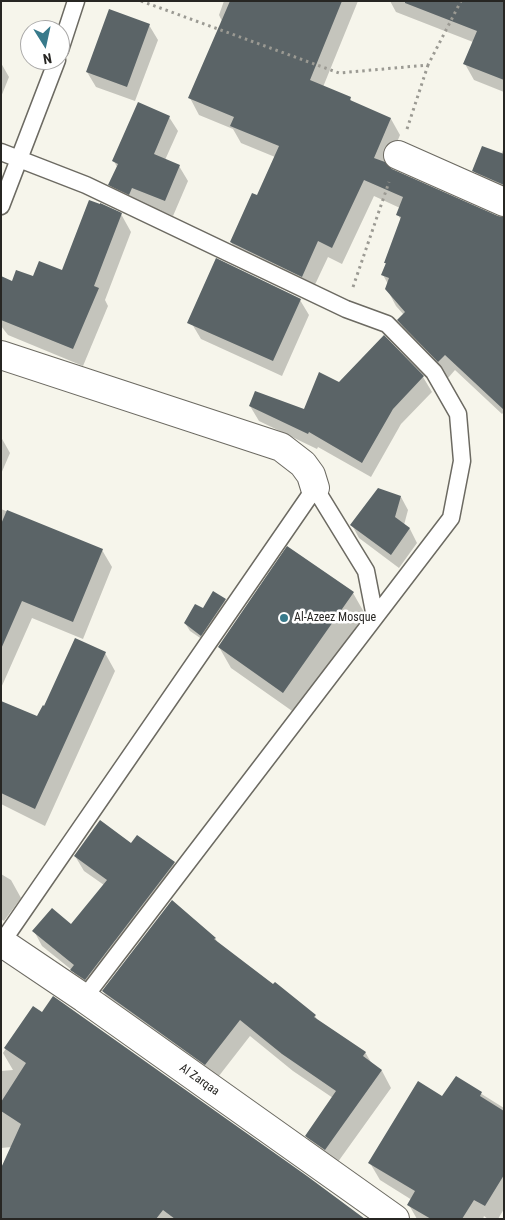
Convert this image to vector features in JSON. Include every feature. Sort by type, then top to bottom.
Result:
[{"type":"street","points":[[398,155],[504,202]]},
{"type":"street","points":[[1,355],[281,448],[303,464],[311,476],[315,488]]},
{"type":"street","name":"Al Zarqaa","points":[[1,942],[84,998],[395,1219]]},
{"type":"lane","points":[[70,20],[76,1]]},
{"type":"lane","points":[[1,206],[53,70]]},
{"type":"lane","points":[[1,152],[86,185],[346,308],[387,324],[434,372],[458,414],[462,461],[451,518],[84,998]]},
{"type":"lane","points":[[1,942],[315,488],[366,571],[375,617]]},
{"type":"path","points":[[141,1],[339,73],[428,65]]},
{"type":"path","points":[[346,308],[428,65],[461,1]]},
{"type":"building","points":[[230,1],[342,1],[310,80],[351,97],[350,100],[391,118],[374,158],[385,162],[392,169],[504,217],[504,410],[445,355],[438,362],[397,320],[405,312],[385,289],[389,278],[381,275],[401,217],[396,215],[403,197],[364,180],[332,248],[318,241],[302,277],[230,242],[252,193],[257,195],[279,146],[230,126],[234,117],[188,98]]},
{"type":"building","points":[[405,1],[504,1],[504,80],[463,64],[477,31],[405,3]]},
{"type":"building","points":[[109,9],[150,24],[127,87],[86,72]]},
{"type":"building","points":[[138,102],[170,116],[154,154],[180,165],[165,201],[132,188],[129,195],[108,185],[118,164],[112,161]]},
{"type":"building","points":[[482,146],[504,154],[504,185],[472,171]]},
{"type":"building","points":[[89,200],[122,213],[94,286],[99,288],[73,349],[1,320],[1,276],[12,281],[16,270],[33,276],[39,261],[62,270]]},
{"type":"building","points":[[216,258],[301,299],[273,361],[187,323]]},
{"type":"building","points":[[384,335],[424,376],[393,409],[362,463],[309,432],[308,434],[249,406],[255,391],[304,409],[319,372],[339,382]]},
{"type":"building","points":[[378,488],[401,496],[395,517],[410,528],[391,555],[350,525]]},
{"type":"building","points":[[7,510],[103,549],[73,622],[22,601],[1,649],[1,524]]},
{"type":"building","name":"Al-Azeez Mosque","points":[[287,546],[354,592],[283,693],[218,647]]},
{"type":"building","points":[[213,591],[226,599],[201,636],[184,623],[195,604],[203,608]]},
{"type":"building","points":[[75,638],[106,652],[35,809],[1,793],[1,701],[37,716],[44,706]]},
{"type":"building","points":[[100,820],[131,843],[137,835],[175,862],[85,980],[70,970],[74,965],[32,931],[52,908],[71,924],[107,880],[74,856]]},
{"type":"building","points":[[172,900],[216,938],[214,939],[273,984],[275,982],[316,1015],[314,1017],[366,1052],[363,1056],[382,1070],[325,1150],[305,1136],[336,1091],[282,1054],[240,1020],[205,1065],[102,991]]},
{"type":"building","points":[[53,996],[365,1219],[175,1219],[163,1210],[156,1219],[1,1219],[1,1168],[21,1124],[1,1111],[1,1102],[26,1063],[4,1048],[33,1006],[42,1012]]},
{"type":"building","points":[[456,1076],[482,1092],[480,1096],[504,1111],[504,1175],[485,1206],[474,1200],[462,1219],[431,1219],[407,1205],[415,1191],[368,1163],[418,1081],[442,1096]]},
{"type":"place","name":"Al-Azeez Mosque","points":[[284,618]]}]
